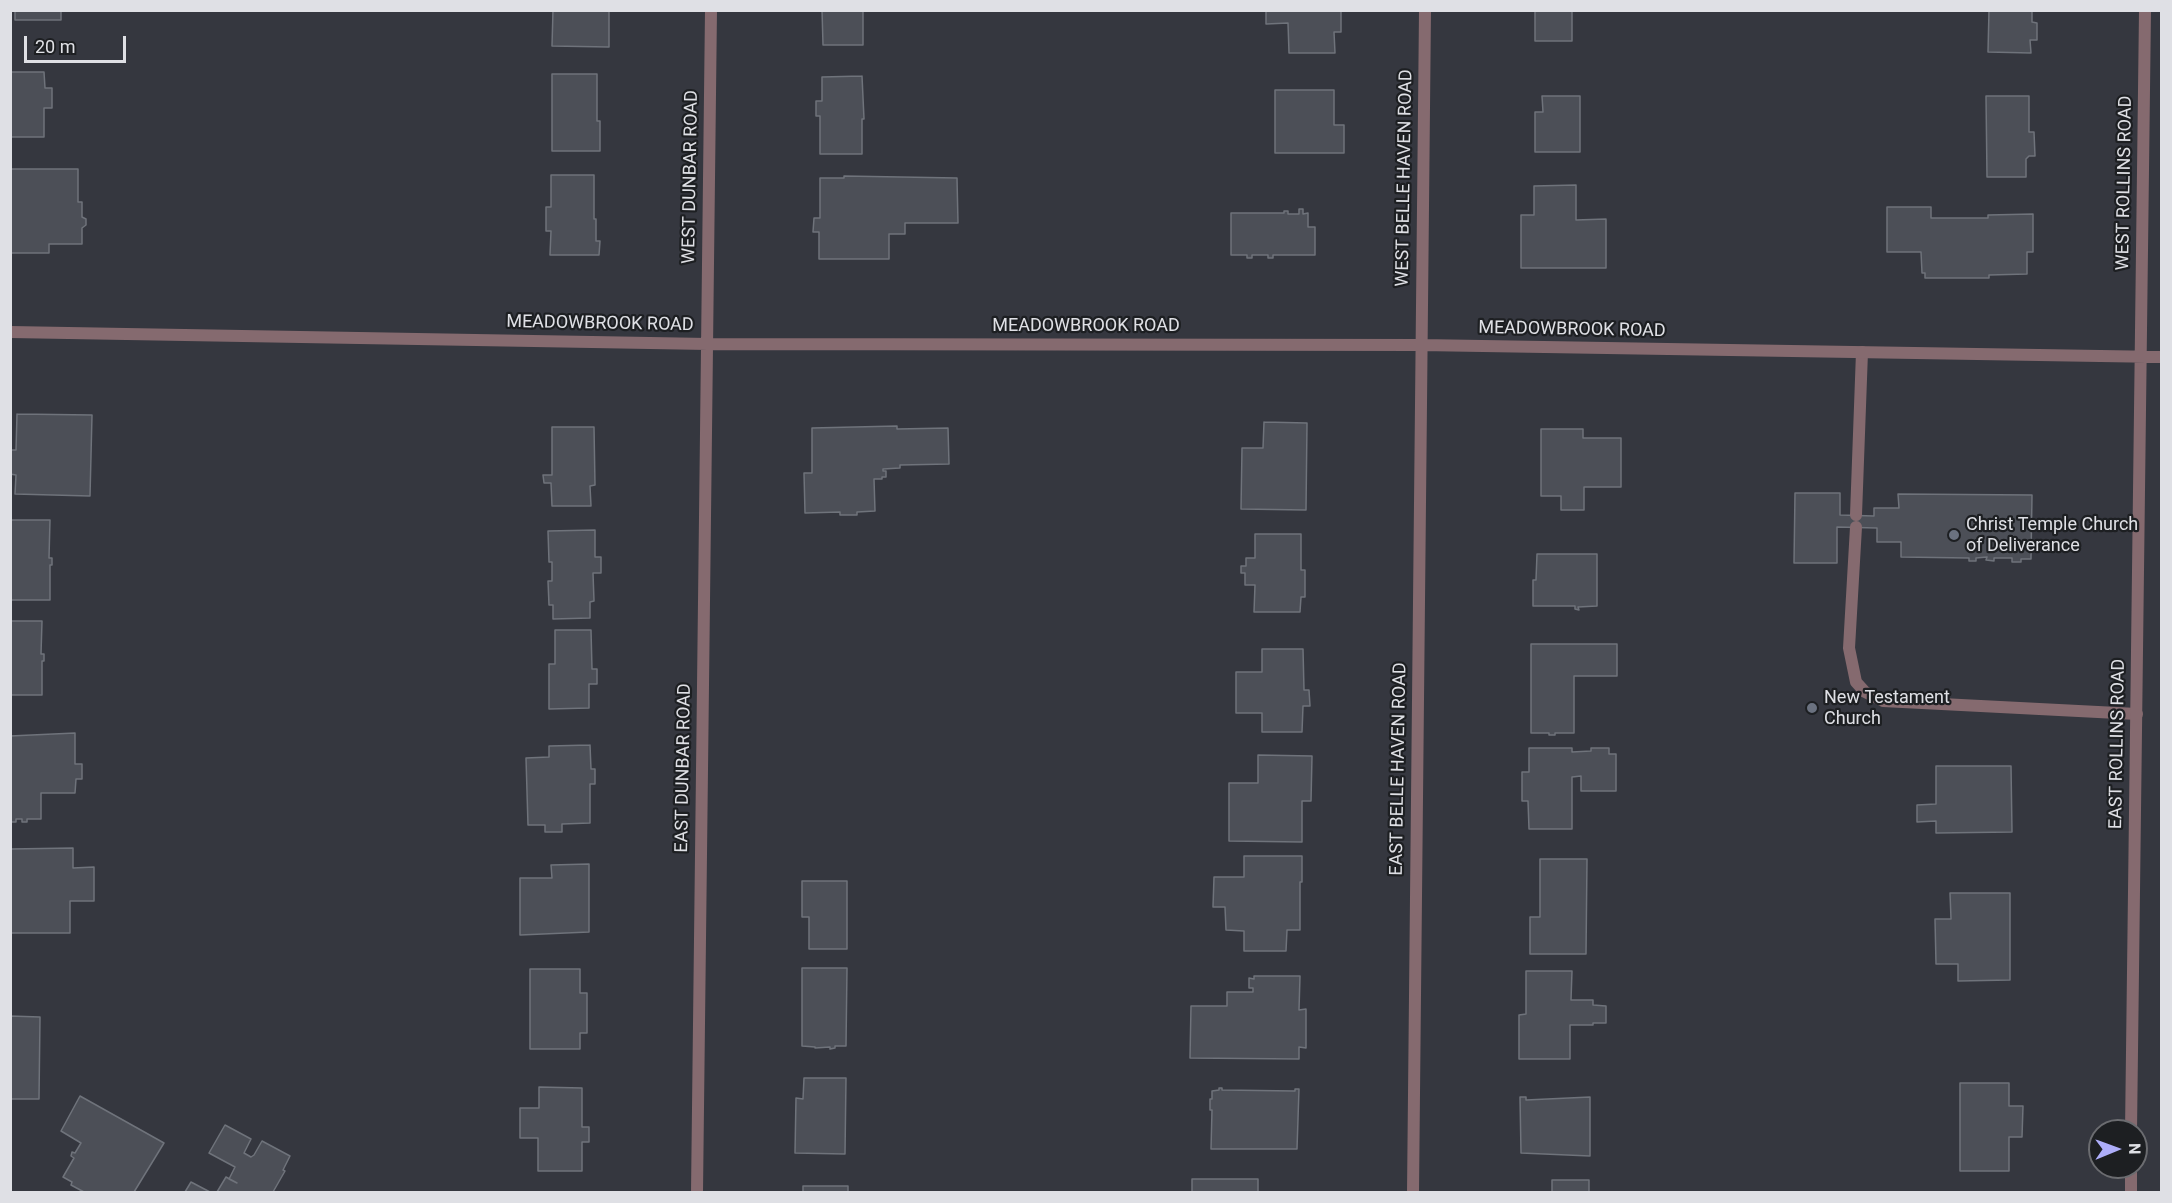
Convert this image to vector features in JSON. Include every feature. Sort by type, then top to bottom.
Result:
[{"type":"street","name":"WEST DUNBAR ROAD","points":[[708,344],[711,10]]},
{"type":"street","name":"WEST BELLE HAVEN ROAD","points":[[1421,345],[1425,10]]},
{"type":"street","name":"WEST ROLLINS ROAD","points":[[2140,357],[2145,10]]},
{"type":"street","name":"MEADOWBROOK ROAD","points":[[10,332],[708,344],[1421,345],[2162,357]]},
{"type":"street","name":"EAST DUNBAR ROAD","points":[[697,1192],[708,344]]},
{"type":"street","name":"EAST BELLE HAVEN ROAD","points":[[1413,1192],[1421,345]]},
{"type":"street","points":[[1862,352],[1849,648],[1856,682],[1866,692],[1883,700],[2137,714]]},
{"type":"street","name":"EAST ROLLINS ROAD","points":[[2131,1119],[2140,357]]},
{"type":"building","points":[[15,10],[61,10],[61,20],[15,20]]},
{"type":"building","points":[[553,10],[609,11],[609,47],[552,46]]},
{"type":"building","points":[[822,10],[863,10],[863,45],[823,45]]},
{"type":"building","points":[[1266,10],[1341,10],[1341,32],[1334,32],[1335,53],[1289,53],[1288,23],[1266,24]]},
{"type":"building","points":[[1535,10],[1581,10],[1572,11],[1572,41],[1535,41]]},
{"type":"building","points":[[1989,10],[2032,10],[2032,22],[2037,23],[2037,40],[2030,40],[2031,53],[1988,52]]},
{"type":"building","points":[[10,72],[44,72],[45,88],[52,88],[52,108],[44,108],[44,137],[10,137]]},
{"type":"building","points":[[552,74],[597,74],[597,121],[600,121],[600,151],[552,151]]},
{"type":"building","points":[[862,76],[864,119],[862,119],[862,154],[820,154],[820,116],[816,116],[816,101],[822,101],[822,77]]},
{"type":"building","points":[[1275,90],[1334,90],[1334,125],[1344,125],[1344,153],[1275,153]]},
{"type":"building","points":[[1542,96],[1580,96],[1580,152],[1535,152],[1535,112],[1543,112]]},
{"type":"building","points":[[1986,96],[2029,96],[2029,132],[2034,132],[2035,156],[2029,156],[2026,159],[2026,177],[1987,177]]},
{"type":"building","points":[[10,169],[78,169],[78,202],[82,202],[82,217],[86,219],[86,225],[82,228],[82,244],[49,244],[49,253],[10,253]]},
{"type":"building","points":[[551,175],[594,175],[594,219],[596,219],[596,241],[600,241],[599,255],[550,255],[551,231],[546,231],[546,207],[551,207]]},
{"type":"building","points":[[844,176],[957,178],[958,223],[905,223],[905,234],[889,234],[889,259],[819,259],[819,232],[813,232],[814,218],[820,218],[820,178],[844,178]]},
{"type":"building","points":[[1576,185],[1576,220],[1606,219],[1606,268],[1521,268],[1521,215],[1534,215],[1534,186]]},
{"type":"building","points":[[1887,207],[1931,207],[1931,218],[1988,218],[1988,215],[2033,214],[2033,252],[2027,252],[2027,274],[1989,275],[1989,278],[1925,278],[1925,273],[1922,273],[1921,252],[1887,252]]},
{"type":"building","points":[[1299,209],[1303,209],[1303,214],[1308,213],[1308,227],[1315,227],[1315,255],[1273,255],[1273,258],[1268,258],[1268,255],[1252,255],[1252,258],[1247,258],[1247,255],[1231,255],[1231,213],[1284,213],[1288,211],[1288,214],[1299,214]]},
{"type":"building","points":[[17,414],[92,415],[90,496],[15,494],[16,475],[10,474],[10,450],[16,450]]},
{"type":"building","points":[[1264,422],[1307,423],[1306,510],[1241,509],[1242,448],[1263,448]]},
{"type":"building","points":[[897,426],[897,429],[948,428],[949,464],[900,465],[900,468],[883,469],[886,471],[886,477],[874,479],[875,511],[857,512],[857,515],[840,515],[840,512],[805,513],[804,473],[812,473],[812,428]]},
{"type":"building","points":[[552,427],[594,427],[595,485],[590,486],[591,506],[552,506],[551,483],[544,483],[543,475],[552,475]]},
{"type":"building","points":[[1541,429],[1583,429],[1583,438],[1621,438],[1621,487],[1584,487],[1584,510],[1561,510],[1561,496],[1541,496]]},
{"type":"building","name":"Christ Temple Church of Deliverance","points":[[1795,493],[1840,493],[1840,515],[1874,516],[1874,508],[1899,508],[1898,494],[2032,495],[2031,559],[2012,562],[2012,558],[1994,558],[1994,561],[1986,560],[1987,557],[1969,561],[1969,558],[1901,557],[1901,542],[1877,542],[1877,528],[1837,527],[1837,563],[1794,563]]},
{"type":"building","points":[[10,520],[50,520],[49,558],[52,558],[52,565],[50,565],[50,600],[10,600]]},
{"type":"building","points":[[595,530],[595,557],[601,557],[601,573],[593,573],[594,601],[590,602],[590,618],[553,619],[553,605],[549,605],[548,581],[552,581],[552,562],[549,562],[548,531]]},
{"type":"building","points":[[1255,534],[1301,534],[1301,570],[1305,570],[1305,597],[1301,597],[1300,612],[1254,612],[1255,585],[1245,585],[1245,573],[1241,573],[1241,566],[1246,566],[1246,558],[1255,558]]},
{"type":"building","points":[[1537,554],[1597,554],[1597,606],[1578,607],[1579,610],[1575,609],[1575,606],[1533,606],[1533,580],[1536,580]]},
{"type":"building","points":[[10,621],[42,621],[41,654],[44,654],[44,661],[42,661],[42,695],[10,695]]},
{"type":"building","points":[[555,630],[591,630],[592,669],[597,669],[597,684],[589,684],[589,708],[549,709],[549,664],[555,664]]},
{"type":"building","points":[[1531,644],[1617,644],[1617,676],[1574,676],[1574,733],[1549,735],[1549,733],[1531,733]]},
{"type":"building","points":[[1262,649],[1303,649],[1304,690],[1309,690],[1310,706],[1303,706],[1302,732],[1262,732],[1262,713],[1236,713],[1236,672],[1262,672]]},
{"type":"building","points":[[75,733],[75,764],[82,764],[82,779],[76,779],[75,793],[41,793],[41,819],[27,819],[27,822],[22,822],[22,819],[16,819],[16,822],[10,822],[10,736]]},
{"type":"building","points":[[590,745],[591,769],[595,769],[595,784],[590,784],[590,823],[562,824],[562,832],[545,832],[545,825],[528,825],[526,758],[549,757],[549,746]]},
{"type":"building","points":[[1529,748],[1572,748],[1572,752],[1591,751],[1591,748],[1609,748],[1609,754],[1616,754],[1616,791],[1581,791],[1581,776],[1572,777],[1572,829],[1529,829],[1528,801],[1522,801],[1522,772],[1529,772]]},
{"type":"building","points":[[1258,755],[1312,756],[1311,801],[1302,801],[1302,842],[1229,841],[1229,783],[1258,783]]},
{"type":"building","points":[[1936,766],[2011,766],[2012,832],[1936,833],[1936,821],[1917,822],[1917,805],[1936,804]]},
{"type":"building","points":[[73,848],[73,868],[94,867],[94,901],[70,901],[70,933],[10,933],[10,849]]},
{"type":"building","points":[[1244,856],[1302,856],[1300,930],[1287,930],[1286,951],[1244,951],[1244,931],[1226,930],[1225,907],[1213,907],[1214,877],[1244,877]]},
{"type":"building","points":[[1540,859],[1587,859],[1586,954],[1530,954],[1530,917],[1540,917]]},
{"type":"building","points":[[589,864],[589,932],[520,935],[520,878],[552,878],[551,865]]},
{"type":"building","points":[[802,881],[847,881],[847,949],[809,949],[809,917],[802,917]]},
{"type":"building","points":[[1950,893],[2010,893],[2010,980],[1958,981],[1958,964],[1936,964],[1935,919],[1951,919]]},
{"type":"building","points":[[802,968],[847,968],[846,1046],[835,1046],[830,1049],[830,1047],[802,1046]]},
{"type":"building","points":[[530,969],[580,969],[580,993],[587,993],[587,1033],[580,1033],[580,1049],[530,1049]]},
{"type":"building","points":[[1526,971],[1572,971],[1571,1000],[1593,1000],[1593,1005],[1606,1006],[1606,1023],[1570,1025],[1570,1059],[1519,1059],[1519,1015],[1526,1014]]},
{"type":"building","points":[[1254,976],[1300,976],[1299,1010],[1306,1009],[1306,1048],[1299,1047],[1299,1059],[1190,1058],[1191,1006],[1227,1006],[1227,992],[1253,992],[1253,988],[1249,988],[1249,978],[1254,979]]},
{"type":"building","points":[[10,1016],[40,1017],[39,1099],[10,1099]]},
{"type":"building","points":[[804,1078],[846,1078],[845,1154],[795,1153],[796,1098],[803,1099]]},
{"type":"building","points":[[1960,1083],[2009,1083],[2009,1106],[2023,1106],[2022,1137],[2009,1137],[2009,1171],[1960,1171]]},
{"type":"building","points":[[539,1087],[582,1088],[582,1127],[589,1127],[589,1142],[582,1142],[582,1171],[538,1171],[538,1138],[520,1138],[520,1108],[539,1108]]},
{"type":"building","points":[[1219,1088],[1222,1090],[1295,1091],[1299,1089],[1297,1149],[1211,1149],[1210,1099],[1212,1099],[1212,1091],[1219,1090]]},
{"type":"building","points":[[80,1096],[164,1143],[134,1192],[84,1192],[71,1185],[72,1182],[63,1177],[74,1158],[71,1156],[72,1152],[75,1153],[81,1143],[61,1131]]},
{"type":"building","points":[[1520,1097],[1526,1097],[1526,1100],[1590,1097],[1590,1156],[1521,1153]]},
{"type":"building","points":[[225,1125],[251,1139],[244,1153],[251,1157],[262,1141],[290,1156],[283,1170],[285,1171],[273,1192],[217,1192],[226,1177],[229,1179],[235,1167],[209,1153]]},
{"type":"building","points":[[1192,1179],[1258,1179],[1258,1192],[1192,1192]]},
{"type":"building","points":[[1552,1180],[1589,1180],[1589,1192],[1552,1192]]},
{"type":"building","points":[[191,1182],[210,1192],[185,1192]]},
{"type":"building","points":[[803,1186],[848,1186],[848,1192],[803,1192]]},
{"type":"place","name":"Christ Temple Church of Deliverance","points":[[1954,535]]},
{"type":"place","name":"New Testament Church","points":[[1812,708]]}]
